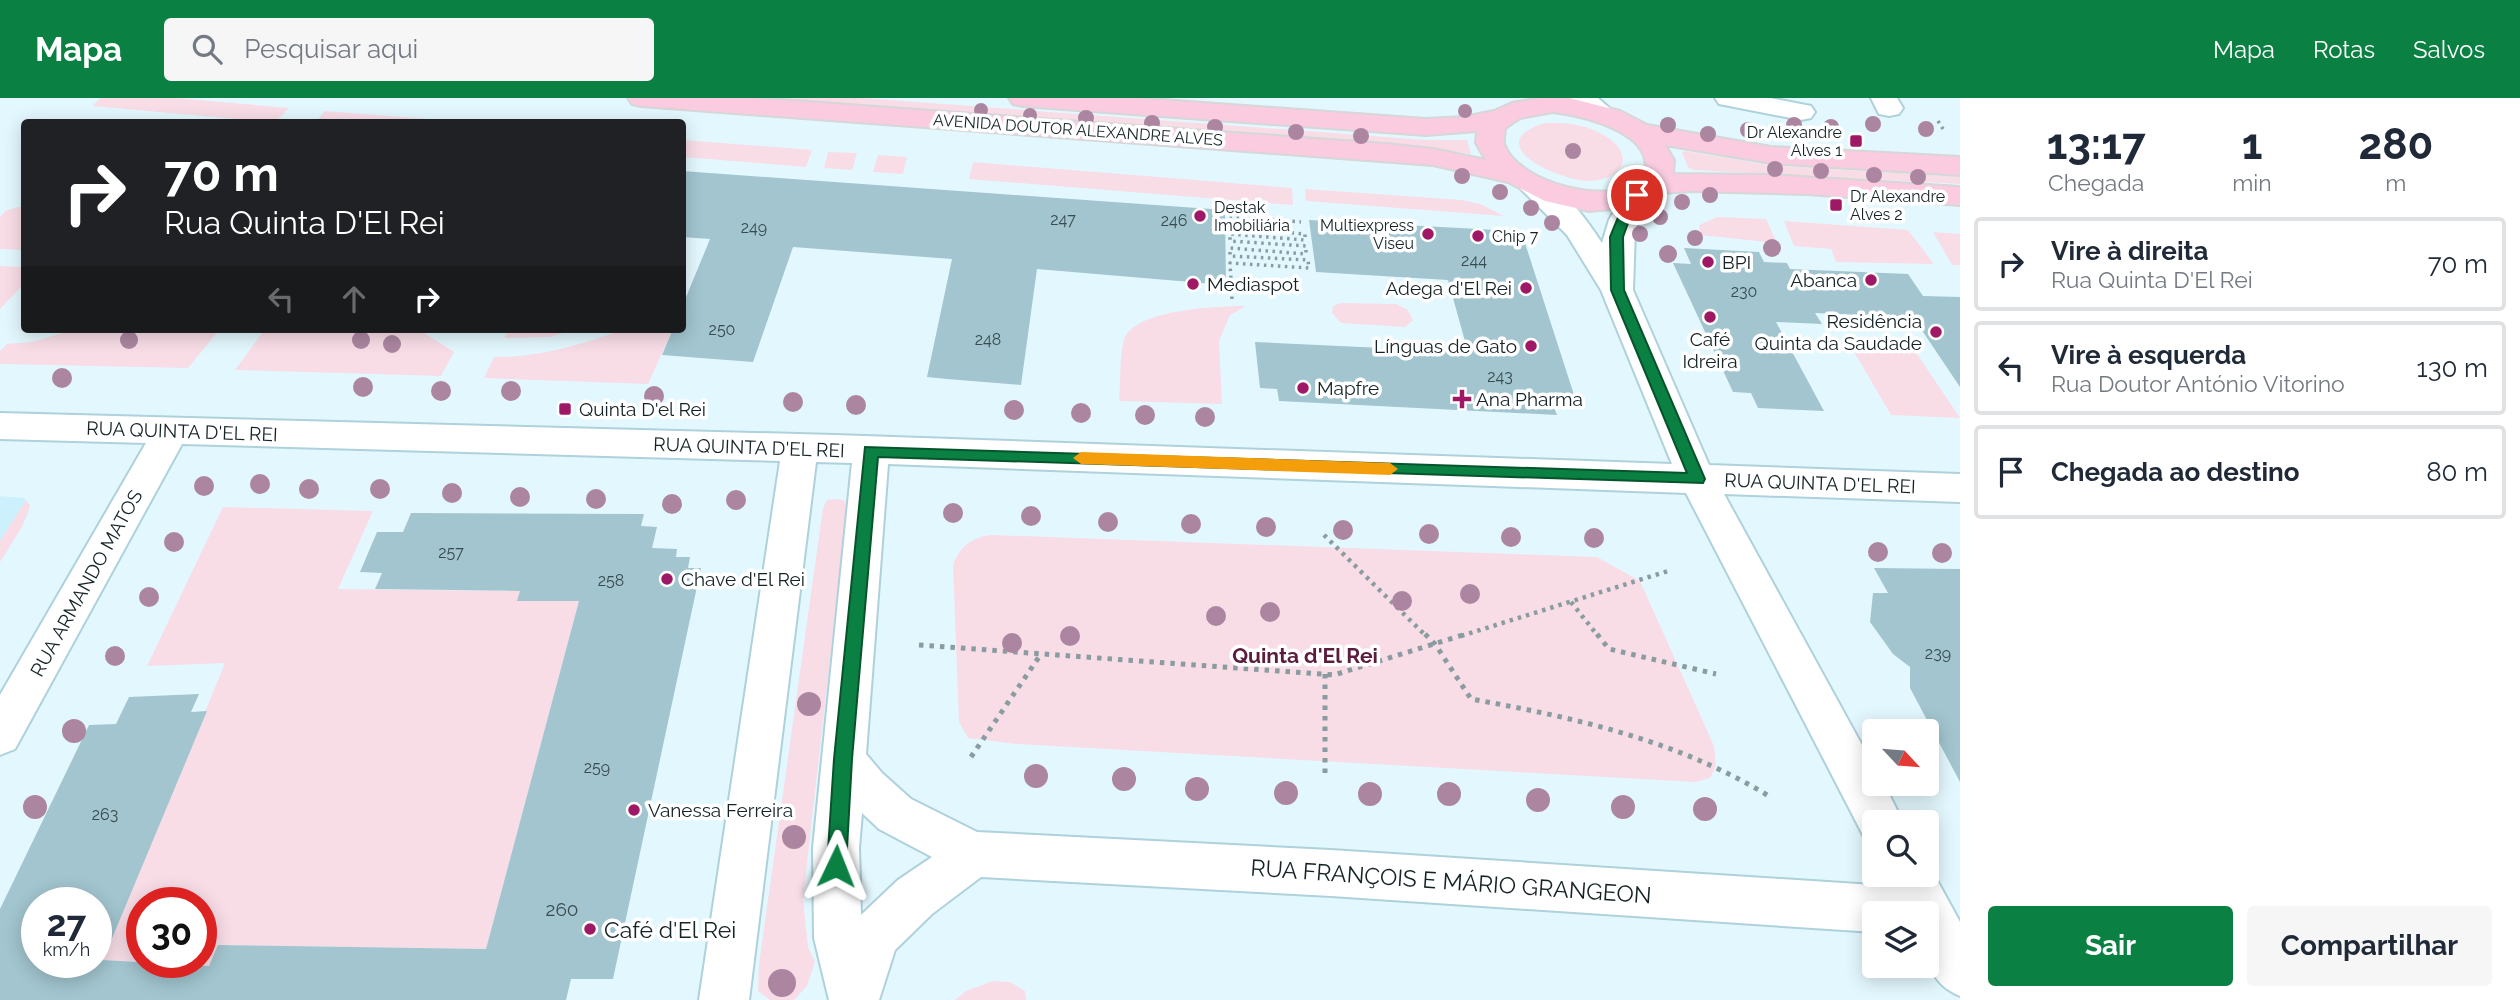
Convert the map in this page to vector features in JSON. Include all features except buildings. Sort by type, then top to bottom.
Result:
[{"type":"main road","name":"AVENIDA DOUTOR ALEXANDRE ALVES","points":[[641,98],[1433,157],[1523,180],[1559,196],[1588,201],[1615,201],[1646,190]]},
{"type":"main road","name":"AVENIDA DOUTOR ALEXANDRE ALVES","points":[[1022,98],[1446,128],[1507,108],[1553,104],[1590,105],[1638,132]]},
{"type":"main road","points":[[1507,108],[1489,130],[1489,144],[1497,160],[1523,180]]},
{"type":"main road","points":[[1638,132],[1770,155],[1960,166]]},
{"type":"main road","points":[[1638,132],[1652,145],[1660,159],[1661,172],[1646,190]]},
{"type":"main road","points":[[1646,190],[1754,182],[1960,196]]},
{"type":"street","points":[[1728,98],[1801,112]]},
{"type":"street","points":[[1523,180],[1559,208],[1578,229],[1617,290],[1698,479],[1874,810]]},
{"type":"street","points":[[1617,290],[1616,237],[1625,215],[1646,190]]},
{"type":"street","name":"RUA QUINTA D'EL REI","points":[[0,426],[871,451],[1960,488]]},
{"type":"street","name":"RUA ARMANDO MATOS","points":[[0,735],[172,430]]},
{"type":"street","points":[[724,1000],[800,449]]},
{"type":"street","points":[[854,999],[838,938],[836,848],[871,451]]},
{"type":"street","name":"RUA FRANÇOIS E MÁRIO GRANGEON","points":[[843,759],[866,788],[895,814],[974,854],[1331,873],[1918,893]]},
{"type":"street","points":[[854,999],[877,934],[915,897],[974,854]]},
{"type":"street","points":[[1918,893],[1960,971]]},
{"type":"path","points":[[1938,121],[1947,135]]},
{"type":"path","points":[[1232,299],[1230,263],[1309,268],[1308,260],[1230,256],[1230,248],[1306,254],[1306,247],[1230,241],[1230,234],[1305,240],[1305,234],[1229,227],[1229,216],[1301,222]]},
{"type":"path","points":[[1324,536],[1436,644],[1471,699],[1539,711],[1616,730],[1716,766],[1772,798]]},
{"type":"path","points":[[919,645],[1334,675],[1668,571]]},
{"type":"path","points":[[1571,602],[1609,649],[1716,674]]},
{"type":"path","points":[[971,757],[1041,654]]},
{"type":"path","points":[[1325,674],[1325,775]]},
{"type":"shaded area","points":[[101,98],[176,98],[289,108],[278,119],[237,119],[92,106]]},
{"type":"shaded area","points":[[752,98],[863,98],[1426,140],[1467,140],[1471,154],[1427,148]]},
{"type":"shaded area","points":[[325,111],[428,119],[318,119]]},
{"type":"shaded area","points":[[1545,123],[1577,125],[1607,137],[1621,153],[1621,167],[1608,177],[1588,181],[1574,179],[1542,167],[1521,150],[1519,140],[1527,131]]},
{"type":"shaded area","points":[[686,140],[812,150],[806,167],[686,157]]},
{"type":"shaded area","points":[[1685,151],[1768,165],[1960,177],[1960,184],[1693,170],[1688,167],[1682,153]]},
{"type":"shaded area","points":[[828,152],[857,153],[852,170],[824,168]]},
{"type":"shaded area","points":[[878,155],[907,157],[903,174],[873,172]]},
{"type":"shaded area","points":[[973,162],[1292,188],[1293,205],[969,179]]},
{"type":"shaded area","points":[[1305,189],[1462,200],[1480,204],[1504,216],[1306,201]]},
{"type":"shaded area","points":[[21,207],[21,250],[0,249],[0,217],[5,211]]},
{"type":"shaded area","points":[[1717,217],[1766,219],[1777,243],[1700,235],[1699,225]]},
{"type":"shaded area","points":[[1784,221],[1908,230],[1934,264],[1836,262],[1831,249],[1794,246]]},
{"type":"shaded area","points":[[1933,232],[1960,234],[1960,265],[1952,265]]},
{"type":"shaded area","points":[[0,266],[21,267],[21,287],[0,309]]},
{"type":"shaded area","points":[[1340,303],[1396,304],[1408,310],[1413,320],[1405,327],[1341,323],[1332,313],[1333,306]]},
{"type":"shaded area","points":[[1246,306],[1230,315],[1219,341],[1222,404],[1119,401],[1122,347],[1131,330],[1143,322],[1179,311]]},
{"type":"shaded area","points":[[62,333],[217,333],[188,368],[0,364],[0,351],[7,344],[32,342]]},
{"type":"shaded area","points":[[262,333],[424,333],[454,352],[441,376],[235,370]]},
{"type":"shaded area","points":[[507,333],[563,333],[550,337],[504,338]]},
{"type":"shaded area","points":[[613,333],[671,333],[648,384],[484,378],[494,357],[529,355]]},
{"type":"shaded area","points":[[1850,345],[1913,348],[1960,418],[1891,415]]},
{"type":"shaded area","points":[[0,496],[24,498],[30,506],[27,516],[0,561]]},
{"type":"shaded area","points":[[26,500],[30,506],[22,527],[0,562],[0,541]]},
{"type":"shaded area","points":[[827,500],[844,500],[847,509],[803,899],[808,947],[815,962],[807,986],[794,1000],[770,1000],[758,991],[759,964],[823,508]]},
{"type":"shaded area","points":[[223,507],[373,511],[338,589],[520,591],[518,601],[579,601],[486,949],[219,945],[217,949],[217,887],[133,887],[225,663],[147,666]]},
{"type":"shaded area","points":[[992,535],[1597,557],[1640,581],[1714,746],[1716,766],[1710,778],[1695,782],[1017,744],[968,738],[959,722],[953,565],[968,544],[978,538]]},
{"type":"shaded area","points":[[126,904],[126,961],[112,960],[112,938]]},
{"type":"shaded area","points":[[993,981],[1010,982],[1025,991],[1026,1000],[955,1000],[966,991]]},
{"type":"slow traffic","points":[[1081,458],[1390,469]]},
{"type":"place","name":"Dr Alexandre Alves 1","points":[[1856,141]]},
{"type":"place","name":"Dr Alexandre Alves 2","points":[[1836,205]]},
{"type":"place","name":"Destak Imobiliária","points":[[1200,216]]},
{"type":"place","name":"Multiexpress Viseu","points":[[1428,234]]},
{"type":"place","name":"Chip 7","points":[[1478,236]]},
{"type":"place","name":"BPI","points":[[1708,262]]},
{"type":"place","name":"Abanca","points":[[1871,280]]},
{"type":"place","name":"Mediaspot","points":[[1193,284]]},
{"type":"place","name":"Adega d'El Rei","points":[[1526,288]]},
{"type":"place","name":"Café Idreira","points":[[1710,317]]},
{"type":"place","name":"Residência Quinta da Saudade","points":[[1936,332]]},
{"type":"place","name":"Línguas de Gato","points":[[1531,346]]},
{"type":"place","name":"Mapfre","points":[[1303,388]]},
{"type":"place","name":"Ana Pharma","points":[[1462,399]]},
{"type":"place","name":"Quinta D'el Rei","points":[[565,409]]},
{"type":"place","name":"Chave d'El Rei","points":[[667,579]]},
{"type":"place","name":"Vanessa Ferreira","points":[[634,810]]},
{"type":"place","name":"Café d'El Rei","points":[[590,929]]},
{"type":"district","name":"Quinta d'El Rei","points":[[1305,655]]},
{"type":"route","points":[[836,866],[852,649],[871,451],[1698,479],[1617,290],[1616,237],[1637,195]]}]
